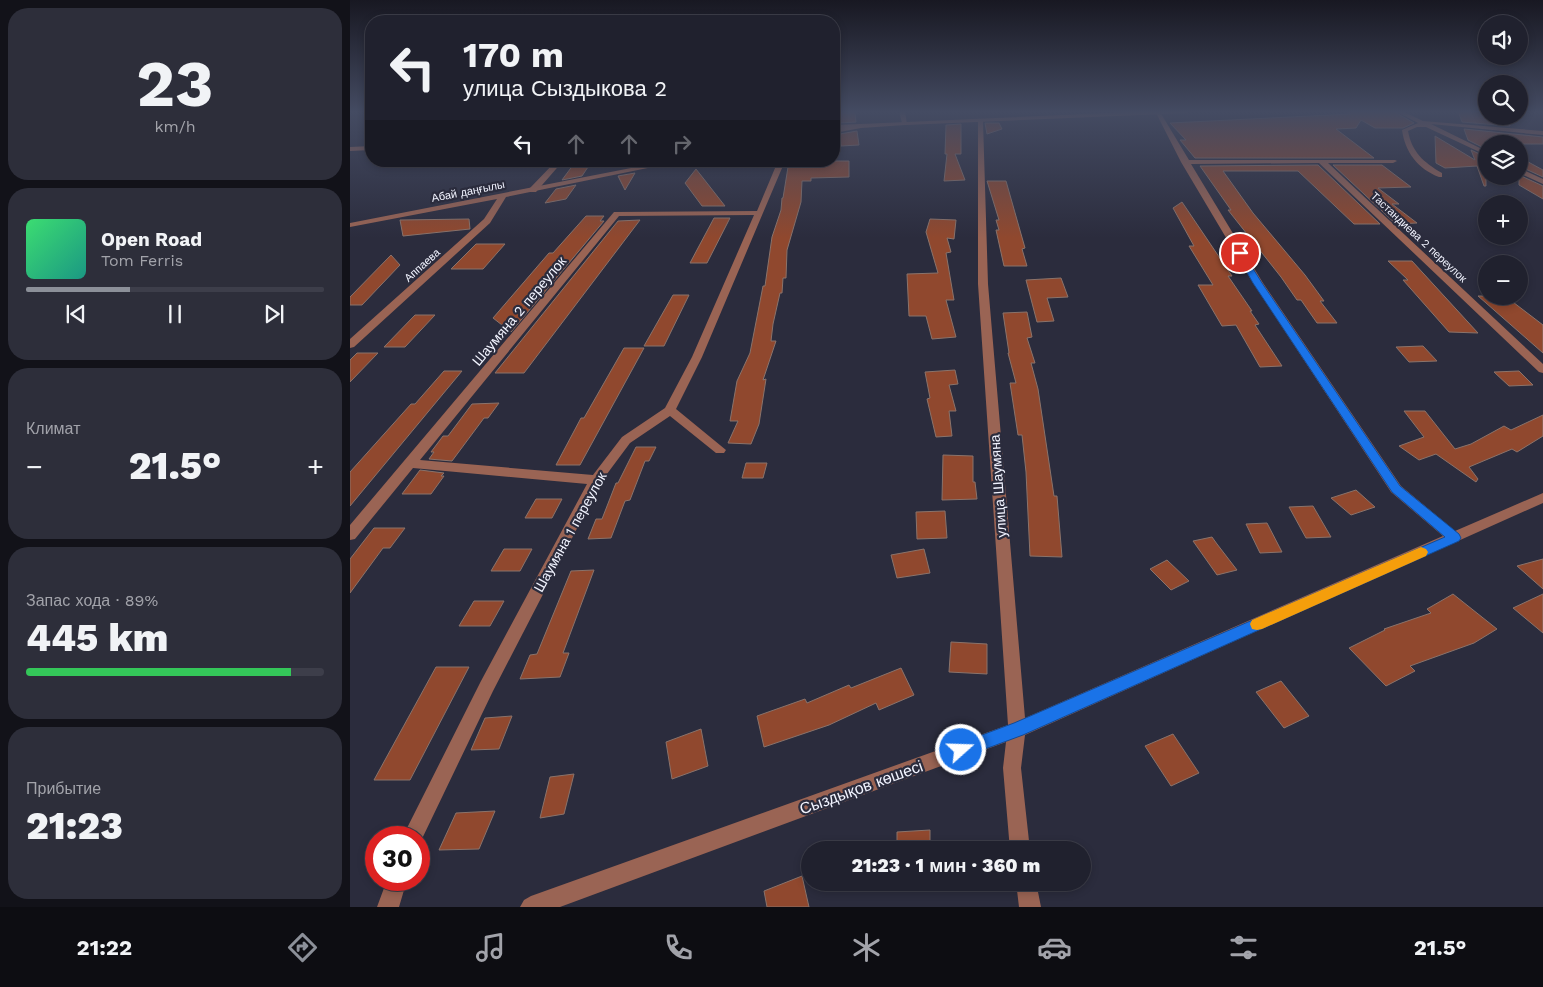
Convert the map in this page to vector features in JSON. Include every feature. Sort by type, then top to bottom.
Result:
[{"type":"street","name":"улица Шаумяна","points":[[981,153],[983,284],[1017,730],[1012,768],[1019,841]]},
{"type":"street","points":[[1181,153],[1258,283],[1396,489],[1454,538]]},
{"type":"street","points":[[1413,153],[1420,164],[1439,175]]},
{"type":"street","points":[[1186,162],[1393,161]]},
{"type":"street","name":"Тастандиева 2 переулок","points":[[1322,162],[1543,370]]},
{"type":"street","points":[[532,190],[554,167]]},
{"type":"street","name":"Абай даңғылы","points":[[350,225],[649,167]]},
{"type":"street","name":"Шаумяна 1 переулок","points":[[418,826],[487,686],[596,480],[626,440],[670,410],[697,357],[780,167]]},
{"type":"street","points":[[1528,174],[1543,182]]},
{"type":"street","name":"Аппаева","points":[[350,345],[487,221],[503,196]]},
{"type":"street","name":"Шаумяна 2 переулок","points":[[350,535],[617,214],[760,214]]},
{"type":"street","points":[[670,410],[720,450]]},
{"type":"street","points":[[410,463],[596,480]]},
{"type":"street","name":"Сыздықов көшесі","points":[[531,907],[1017,730],[1543,498]]},
{"type":"street","points":[[388,907],[393,891]]},
{"type":"street","points":[[1027,891],[1030,907]]},
{"type":"building","points":[[961,153],[955,154],[965,180],[944,181],[947,154],[945,154]]},
{"type":"building","points":[[1191,153],[1368,153],[1374,158],[1195,158]]},
{"type":"building","points":[[1436,153],[1464,153],[1475,160],[1472,153],[1478,153],[1478,169],[1477,166],[1445,168],[1436,163]]},
{"type":"building","points":[[840,161],[849,161],[849,177],[811,178],[811,181],[802,181],[801,202],[787,250],[786,278],[783,278],[782,293],[780,293],[773,324],[771,341],[776,341],[763,380],[766,379],[759,424],[751,444],[728,443],[738,421],[730,421],[737,381],[750,353],[763,286],[765,286],[772,237],[783,198],[788,167],[840,167]]},
{"type":"building","points":[[1528,162],[1543,170],[1543,177],[1528,170]]},
{"type":"building","points":[[1318,165],[1380,224],[1354,224],[1298,171],[1223,171],[1253,213],[1305,275],[1324,301],[1320,301],[1337,323],[1317,323],[1301,300],[1297,300],[1228,210],[1231,210],[1200,166]]},
{"type":"building","points":[[1333,165],[1382,165],[1411,187],[1378,188],[1399,204],[1392,204],[1417,223],[1396,224]]},
{"type":"building","points":[[572,167],[588,167],[582,176],[562,180]]},
{"type":"building","points":[[696,169],[725,206],[702,206],[685,183]]},
{"type":"building","points":[[635,173],[625,190],[618,176]]},
{"type":"building","points":[[1528,179],[1543,186],[1543,199],[1519,185],[1528,185]]},
{"type":"building","points":[[987,181],[1006,181],[1025,248],[1022,249],[1027,266],[1004,266],[996,230],[999,230],[996,220],[999,220]]},
{"type":"building","points":[[576,185],[566,199],[545,203],[556,189]]},
{"type":"building","points":[[1182,202],[1232,276],[1228,276],[1252,311],[1250,311],[1259,324],[1255,325],[1282,366],[1260,367],[1236,325],[1222,326],[1198,285],[1213,285],[1189,246],[1194,246],[1173,208]]},
{"type":"building","points":[[586,216],[604,216],[600,221],[604,221],[511,332],[493,318],[549,253],[553,253]]},
{"type":"building","points":[[714,218],[730,218],[707,263],[690,263]]},
{"type":"building","points":[[469,219],[470,229],[403,236],[400,220]]},
{"type":"building","points":[[930,219],[956,220],[954,239],[947,238],[951,252],[946,253],[954,300],[946,300],[956,337],[932,339],[926,316],[909,316],[907,274],[938,273],[926,232]]},
{"type":"building","points":[[640,220],[524,373],[495,373],[618,221]]},
{"type":"building","points":[[476,244],[505,244],[483,269],[451,269]]},
{"type":"building","points":[[391,255],[400,265],[362,305],[350,305],[350,297]]},
{"type":"building","points":[[1388,261],[1412,261],[1478,333],[1449,332],[1403,280],[1408,280]]},
{"type":"building","points":[[1061,278],[1068,297],[1047,298],[1054,321],[1037,322],[1026,280]]},
{"type":"building","points":[[673,295],[689,295],[664,346],[644,346]]},
{"type":"building","points":[[1488,305],[1517,305],[1543,325],[1543,353]]},
{"type":"building","points":[[1027,312],[1032,337],[1027,338],[1035,363],[1031,363],[1038,389],[1054,496],[1057,496],[1062,557],[1030,556],[1026,472],[1022,435],[1018,435],[1010,383],[1016,383],[1008,353],[1003,313]]},
{"type":"building","points":[[415,315],[435,315],[405,347],[384,347]]},
{"type":"building","points":[[1423,346],[1437,361],[1409,362],[1396,347]]},
{"type":"building","points":[[624,348],[644,348],[580,465],[556,465],[581,418],[584,418]]},
{"type":"building","points":[[357,353],[378,353],[350,382],[350,360]]},
{"type":"building","points":[[955,370],[958,384],[949,385],[956,411],[949,411],[952,436],[936,437],[927,399],[930,398],[925,372]]},
{"type":"building","points":[[444,371],[462,371],[350,506],[350,472],[411,404],[415,404]]},
{"type":"building","points":[[1519,371],[1533,385],[1509,386],[1494,372]]},
{"type":"building","points":[[499,403],[488,418],[484,418],[452,461],[429,459],[434,452],[431,452],[443,436],[448,436],[472,404]]},
{"type":"building","points":[[1404,411],[1425,411],[1455,449],[1471,444],[1504,426],[1511,430],[1543,415],[1543,436],[1517,452],[1512,449],[1469,467],[1478,479],[1476,482],[1436,454],[1419,460],[1399,446],[1424,437]]},
{"type":"building","points":[[636,447],[656,447],[649,461],[645,461],[630,500],[625,501],[611,538],[588,539],[596,519],[602,519],[616,483],[618,483]]},
{"type":"building","points":[[943,455],[973,456],[973,482],[975,482],[977,499],[942,500]]},
{"type":"building","points":[[746,463],[767,463],[763,478],[742,478]]},
{"type":"building","points":[[420,470],[444,473],[441,476],[444,476],[431,494],[402,494]]},
{"type":"building","points":[[1356,490],[1375,507],[1351,515],[1331,498]]},
{"type":"building","points":[[536,499],[562,499],[552,518],[525,518]]},
{"type":"building","points":[[1313,506],[1331,537],[1306,538],[1289,507]]},
{"type":"building","points":[[945,511],[947,538],[917,539],[916,512]]},
{"type":"building","points":[[1267,523],[1282,552],[1260,553],[1246,524]]},
{"type":"building","points":[[374,528],[405,528],[390,548],[383,548],[350,593],[350,559]]},
{"type":"building","points":[[1212,537],[1237,570],[1217,575],[1193,541]]},
{"type":"building","points":[[504,549],[532,549],[520,571],[491,571]]},
{"type":"building","points":[[924,549],[930,573],[897,578],[891,555]]},
{"type":"building","points":[[1543,559],[1543,589],[1517,566]]},
{"type":"building","points":[[1167,560],[1189,581],[1171,590],[1150,569]]},
{"type":"building","points":[[594,570],[563,653],[569,653],[560,677],[520,679],[530,655],[537,654],[571,571]]},
{"type":"building","points":[[1453,594],[1497,629],[1474,643],[1410,666],[1415,671],[1386,686],[1349,648],[1384,629],[1431,613],[1427,609]]},
{"type":"building","points":[[1543,594],[1543,633],[1513,608]]},
{"type":"building","points":[[474,601],[504,601],[490,626],[459,626]]},
{"type":"building","points":[[951,642],[987,644],[987,674],[949,672]]},
{"type":"building","points":[[436,667],[469,667],[410,780],[374,780]]},
{"type":"building","points":[[901,668],[914,695],[879,710],[876,703],[829,725],[764,747],[757,716],[805,699],[807,703],[849,685],[851,688]]},
{"type":"building","points":[[1281,681],[1309,716],[1284,728],[1256,692]]},
{"type":"building","points":[[512,716],[499,749],[471,750],[485,718]]},
{"type":"building","points":[[701,729],[708,766],[672,779],[666,742]]},
{"type":"building","points":[[1173,734],[1199,773],[1171,786],[1145,746]]},
{"type":"building","points":[[574,774],[564,814],[540,818],[550,777]]},
{"type":"building","points":[[495,811],[479,849],[439,850],[456,813]]},
{"type":"building","points":[[930,830],[930,841],[897,841],[897,832]]},
{"type":"building","points":[[801,876],[801,891],[805,891],[809,907],[767,907],[764,891]]},
{"type":"slow traffic","points":[[1257,624],[1421,552]]},
{"type":"route","points":[[961,750],[1017,730],[1454,538],[1396,489],[1258,283],[1240,253]]}]
